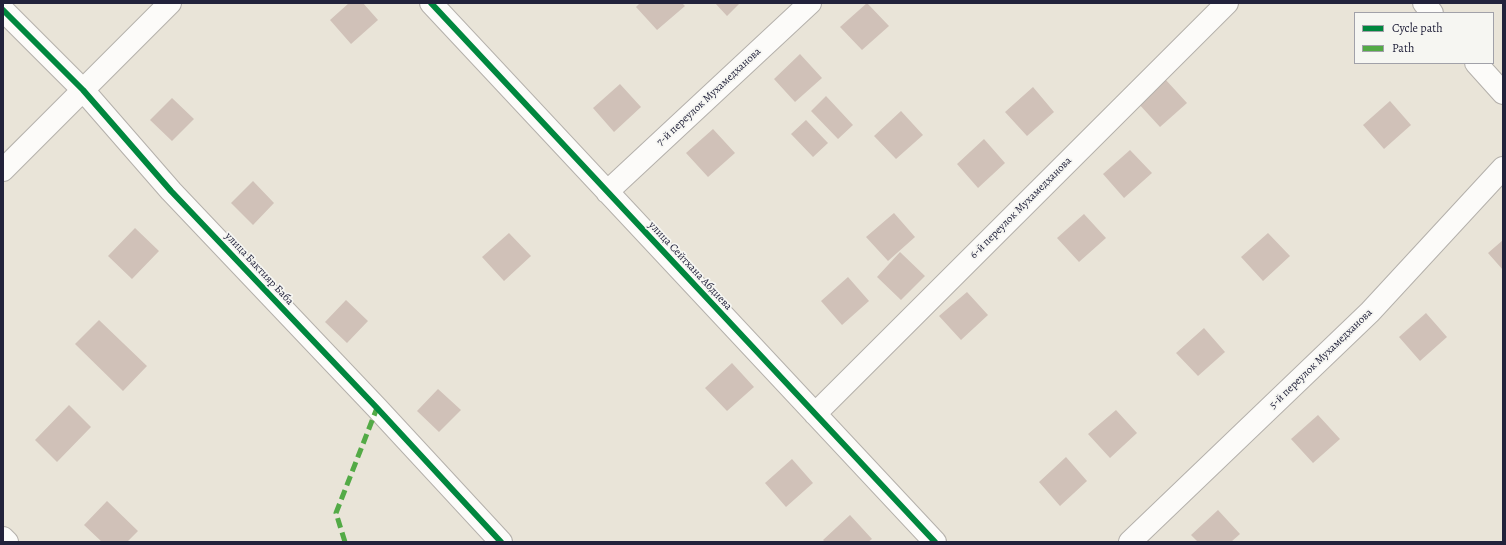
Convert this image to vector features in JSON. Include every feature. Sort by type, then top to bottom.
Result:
[{"type":"street","points":[[3,170],[170,3]]},
{"type":"street","name":"улица Сейтхана Абдиева","points":[[431,3],[935,542]]},
{"type":"street","name":"7-й переулок Мухамедханова","points":[[608,192],[810,3]]},
{"type":"street","name":"6-й переулок Мухамедханова","points":[[815,414],[1227,3]]},
{"type":"street","points":[[1424,3],[1431,12]]},
{"type":"street","name":"улица Бактияр Баба","points":[[3,10],[83,90],[171,191],[377,408],[501,542]]},
{"type":"street","points":[[1477,64],[1503,93]]},
{"type":"street","name":"5-й переулок Мухамедханова","points":[[1130,542],[1370,312],[1503,168]]},
{"type":"building","points":[[349,3],[363,3],[378,20],[351,44],[330,20]]},
{"type":"building","points":[[640,3],[682,3],[685,6],[657,30],[636,7]]},
{"type":"building","points":[[715,3],[740,3],[727,16]]},
{"type":"building","points":[[867,3],[889,26],[862,50],[840,27]]},
{"type":"building","points":[[800,54],[822,78],[795,102],[774,79]]},
{"type":"building","points":[[1165,79],[1187,103],[1160,127],[1138,103]]},
{"type":"building","points":[[620,84],[641,107],[614,132],[593,108]]},
{"type":"building","points":[[1033,87],[1054,112],[1027,136],[1005,112]]},
{"type":"building","points":[[826,96],[853,125],[838,139],[811,111]]},
{"type":"building","points":[[172,98],[194,119],[172,141],[150,120]]},
{"type":"building","points":[[1390,101],[1411,125],[1384,149],[1363,125]]},
{"type":"building","points":[[901,111],[923,135],[896,159],[874,136]]},
{"type":"building","points":[[806,120],[828,143],[813,157],[791,134]]},
{"type":"building","points":[[713,129],[735,153],[708,177],[686,153]]},
{"type":"building","points":[[984,139],[1005,163],[978,188],[957,164]]},
{"type":"building","points":[[1130,150],[1152,173],[1124,198],[1103,174]]},
{"type":"building","points":[[253,181],[274,203],[253,225],[231,203]]},
{"type":"building","points":[[894,213],[915,237],[888,261],[866,237]]},
{"type":"building","points":[[1084,214],[1106,238],[1079,262],[1057,238]]},
{"type":"building","points":[[135,228],[159,251],[132,279],[108,256]]},
{"type":"building","points":[[509,233],[531,256],[504,281],[482,257]]},
{"type":"building","points":[[1268,233],[1290,256],[1263,281],[1241,257]]},
{"type":"building","points":[[1503,240],[1503,270],[1488,253]]},
{"type":"building","points":[[900,252],[925,276],[901,300],[877,277]]},
{"type":"building","points":[[848,277],[869,301],[842,325],[821,301]]},
{"type":"building","points":[[967,292],[988,315],[961,340],[939,316]]},
{"type":"building","points":[[346,300],[368,321],[347,343],[325,322]]},
{"type":"building","points":[[1426,313],[1447,337],[1420,361],[1399,337]]},
{"type":"building","points":[[99,320],[147,366],[123,391],[75,344]]},
{"type":"building","points":[[1204,328],[1225,352],[1198,376],[1176,353]]},
{"type":"building","points":[[732,363],[754,387],[727,411],[705,388]]},
{"type":"building","points":[[438,389],[461,410],[439,432],[417,411]]},
{"type":"building","points":[[69,405],[91,427],[57,462],[35,440]]},
{"type":"building","points":[[1116,410],[1137,433],[1110,458],[1088,434]]},
{"type":"building","points":[[1318,415],[1340,439],[1313,463],[1291,439]]},
{"type":"building","points":[[1066,457],[1087,481],[1060,506],[1039,482]]},
{"type":"building","points":[[792,459],[813,483],[786,507],[765,483]]},
{"type":"building","points":[[107,501],[138,531],[127,542],[102,542],[84,525]]},
{"type":"building","points":[[1218,510],[1240,534],[1231,542],[1198,542],[1191,535]]},
{"type":"building","points":[[850,515],[872,539],[868,542],[825,542],[823,540]]},
{"type":"marked path","points":[[345,542],[336,513],[377,408]]},
{"type":"cycle path","points":[[431,3],[935,542]]},
{"type":"cycle path","points":[[3,10],[83,90],[171,191],[377,408],[501,542]]}]
